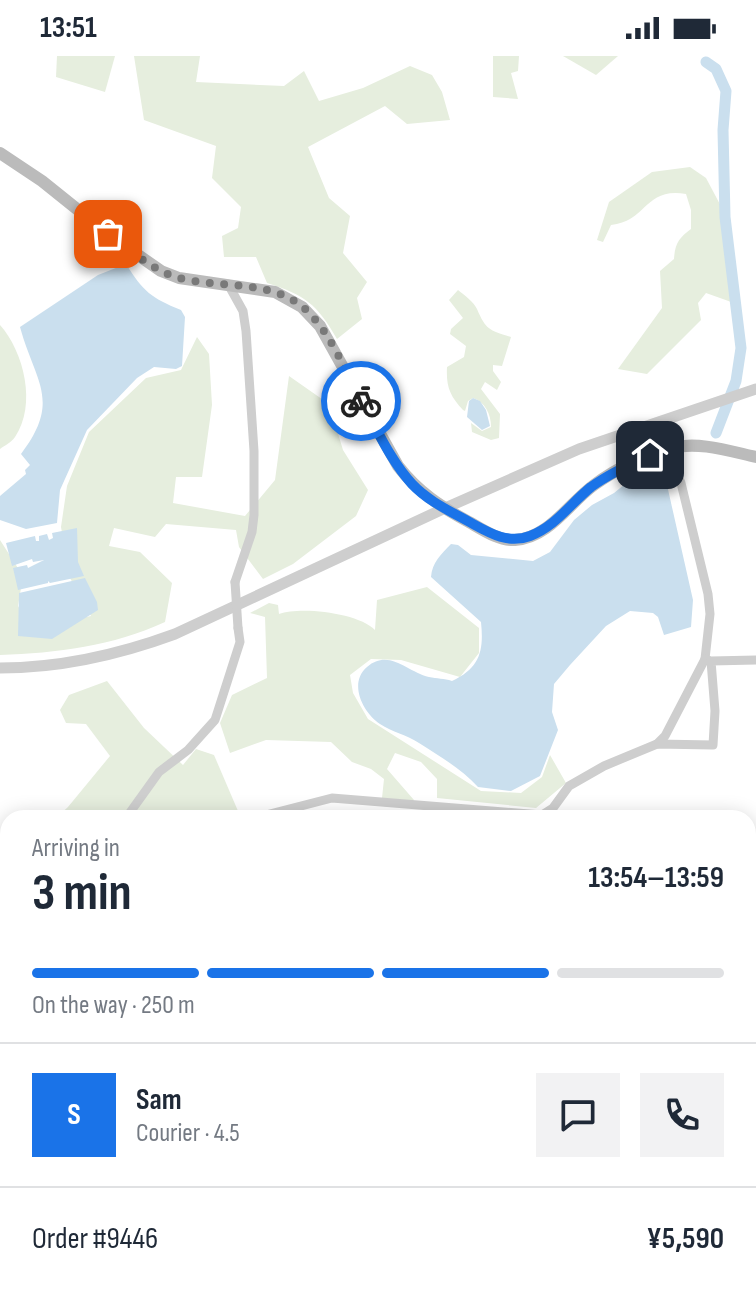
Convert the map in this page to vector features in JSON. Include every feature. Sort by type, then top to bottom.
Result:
[{"type":"main road","points":[[0,153],[161,271],[179,278],[275,292],[310,313],[398,466],[414,486],[443,509],[491,534],[514,540],[530,536],[556,521],[592,487],[614,472],[672,447],[689,445],[756,457]]},
{"type":"street","points":[[132,810],[159,772],[188,750],[215,720],[240,642],[235,582],[252,532],[255,471],[246,331],[243,311],[228,284]]},
{"type":"street","points":[[0,668],[62,664],[131,650],[175,634],[579,449],[756,389]]},
{"type":"street","points":[[650,455],[675,470],[681,483],[708,594],[708,660],[715,711],[713,745],[657,744]]},
{"type":"street","points":[[708,660],[756,660]]},
{"type":"street","points":[[550,810],[569,786],[604,766],[657,744],[665,736],[708,660]]},
{"type":"street","points":[[286,810],[332,798],[480,810]]},
{"type":"green space","points":[[57,56],[115,56],[105,92],[56,77]]},
{"type":"green space","points":[[134,56],[200,56],[196,82],[284,86],[304,71],[319,101],[363,88],[410,66],[432,75],[442,92],[450,120],[407,124],[385,106],[308,147],[329,198],[350,216],[343,253],[367,282],[357,298],[362,319],[337,339],[309,302],[267,283],[256,257],[224,257],[222,236],[238,228],[241,207],[212,178],[216,146],[144,120]]},
{"type":"green space","points":[[493,56],[519,56],[518,71],[511,73],[518,99],[493,97]]},
{"type":"green space","points":[[563,56],[618,56],[596,75]]},
{"type":"green space","points":[[690,167],[706,178],[723,210],[734,303],[706,293],[698,303],[701,320],[647,374],[618,369],[662,308],[660,271],[674,259],[678,241],[691,229],[691,210],[686,194],[662,195],[632,217],[611,225],[603,242],[597,240],[609,202],[652,172]]},
{"type":"green space","points":[[458,290],[474,304],[489,328],[511,337],[502,366],[493,365],[493,371],[501,382],[497,390],[485,382],[481,389],[500,414],[499,438],[491,440],[472,432],[471,423],[482,431],[491,427],[484,406],[473,398],[463,410],[448,386],[447,367],[464,357],[466,346],[450,334],[463,318],[449,300]]},
{"type":"green space","points":[[0,325],[16,349],[25,379],[26,395],[22,424],[14,439],[0,449]]},
{"type":"green space","points":[[197,337],[209,354],[212,405],[202,477],[176,477],[173,503],[245,516],[275,480],[289,376],[329,404],[343,450],[368,490],[356,516],[293,564],[263,579],[239,547],[236,530],[166,524],[155,537],[114,528],[109,546],[140,552],[172,583],[165,622],[125,637],[84,647],[0,655],[0,540],[23,576],[18,606],[31,628],[91,616],[70,578],[61,527],[67,486],[89,432],[146,378],[181,370]]},
{"type":"green space","points":[[427,587],[479,628],[479,653],[460,677],[401,660],[371,659],[350,675],[353,693],[368,719],[481,791],[521,793],[542,777],[550,755],[566,783],[536,808],[437,798],[437,779],[421,762],[395,753],[387,769],[413,802],[382,798],[384,779],[371,769],[352,762],[331,742],[266,740],[230,753],[220,723],[232,695],[267,678],[265,617],[250,613],[269,603],[278,605],[279,614],[301,611],[343,615],[375,630],[377,600]]},
{"type":"green space","points":[[107,681],[144,728],[183,765],[196,749],[214,755],[238,810],[65,810],[110,756],[86,724],[66,723],[60,710],[69,695]]},
{"type":"water","points":[[126,264],[149,293],[181,310],[185,317],[182,366],[176,369],[154,367],[137,378],[87,430],[60,490],[57,523],[26,529],[0,520],[0,496],[26,474],[25,470],[30,465],[21,454],[33,435],[43,405],[38,377],[20,327],[98,275]]},
{"type":"water","points":[[473,398],[480,401],[486,410],[490,426],[482,430],[467,417],[469,401]]},
{"type":"water","points":[[650,469],[667,485],[693,600],[691,627],[664,635],[658,617],[653,613],[630,611],[606,626],[554,684],[552,712],[558,730],[540,776],[511,791],[478,787],[450,763],[414,740],[380,724],[368,713],[360,697],[359,681],[361,674],[375,662],[390,660],[429,677],[452,681],[469,670],[478,658],[482,642],[481,622],[431,577],[435,563],[451,544],[458,545],[471,555],[533,561],[550,552],[574,520],[592,505]]},
{"type":"water","points":[[77,528],[78,562],[84,576],[48,581],[18,590],[13,568],[27,565],[28,568],[44,560],[33,562],[32,559],[12,566],[6,543],[35,536],[39,541],[39,536],[47,534],[49,540],[53,538],[52,533]]},
{"type":"water","points":[[85,578],[98,610],[52,639],[18,636],[19,593]]},
{"type":"waterway","points":[[706,62],[716,69],[726,91],[723,130],[725,217],[741,348],[736,381],[716,433]]},
{"type":"way so far","points":[[108,234],[161,271],[179,278],[275,292],[302,307],[320,326],[361,401]]},
{"type":"route","points":[[361,401],[398,466],[414,486],[443,509],[491,534],[514,540],[530,536],[556,521],[592,487],[614,472],[650,455]]}]
